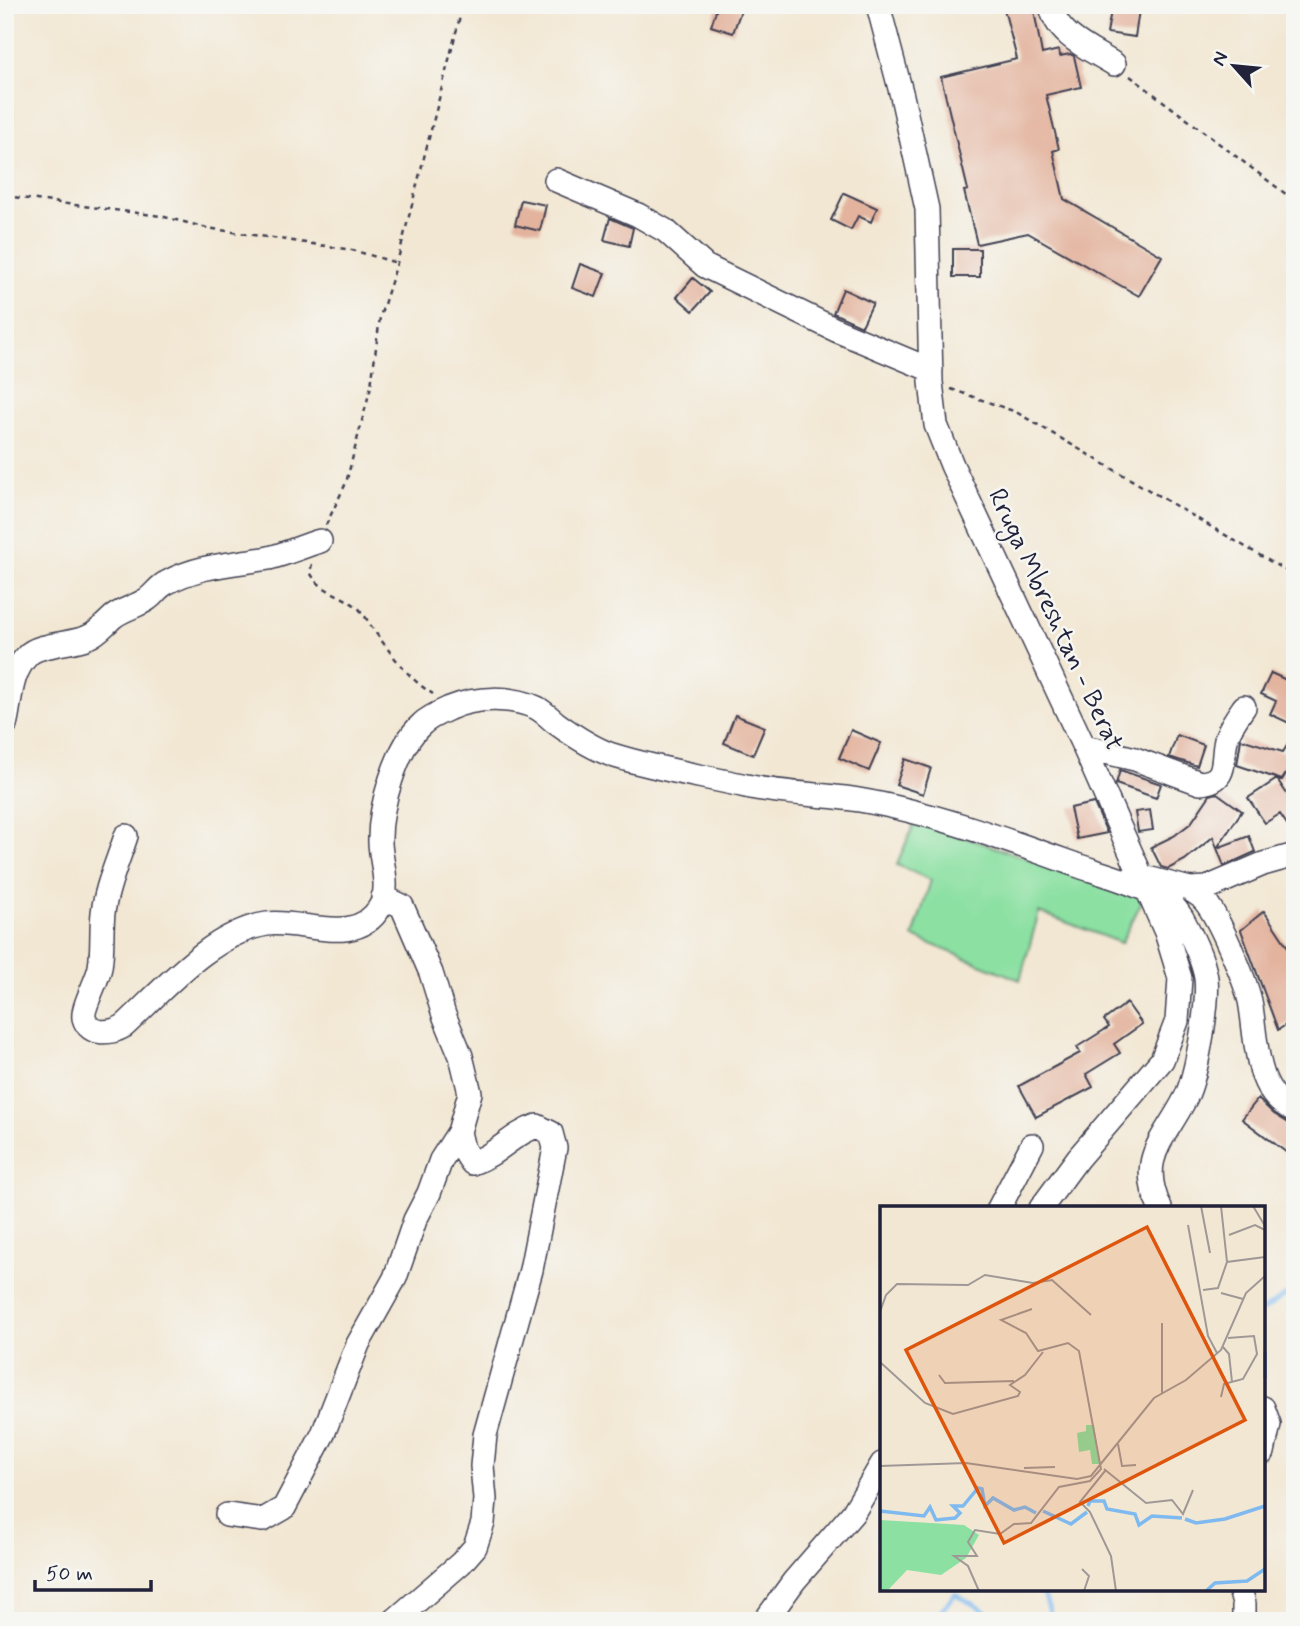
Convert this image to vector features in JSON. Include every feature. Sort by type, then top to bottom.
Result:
[{"type":"street","name":"Rruga Mbreshtan - Berat","points":[[878,5],[927,209],[931,376],[936,425],[1166,932],[1180,978],[1177,1021],[1162,1060],[1078,1158],[1042,1206]]},
{"type":"street","points":[[1051,5],[1052,16],[1059,27],[1114,64]]},
{"type":"street","points":[[556,180],[638,215],[666,231],[705,266],[931,376]]},
{"type":"street","points":[[5,725],[9,693],[27,656],[36,649],[61,646],[96,634],[113,617],[148,599],[164,584],[191,572],[273,557],[320,541]]},
{"type":"street","points":[[126,836],[103,912],[101,965],[96,985],[84,1011],[85,1021],[91,1028],[102,1032],[113,1032],[124,1026],[187,967],[237,932],[266,924],[292,923],[328,930],[349,929],[365,922],[379,908],[386,890],[380,840],[383,812],[397,765],[409,739],[424,721],[454,706],[477,700],[509,700],[536,708],[581,741],[609,754],[651,766],[758,789],[860,800],[923,815],[1143,883],[1190,890],[1207,888],[1241,873],[1295,855]]},
{"type":"street","points":[[1084,747],[1135,759],[1200,783],[1210,782],[1219,776],[1224,766],[1226,739],[1232,723],[1244,707]]},
{"type":"street","points":[[1143,883],[1172,904],[1182,919],[1200,956],[1206,985],[1192,1082],[1185,1099],[1162,1136],[1151,1164],[1151,1181],[1159,1206]]},
{"type":"street","points":[[1190,890],[1203,899],[1214,914],[1249,999],[1258,1059],[1264,1078],[1274,1094],[1295,1110]]},
{"type":"street","points":[[227,1514],[263,1520],[284,1508],[323,1434],[358,1345],[395,1278],[415,1220],[429,1193],[441,1160],[459,1132],[470,1093],[461,1056],[431,973],[401,906],[383,897]]},
{"type":"street","points":[[394,1621],[475,1548],[484,1523],[482,1466],[485,1435],[531,1270],[555,1149],[551,1133],[537,1126],[522,1131],[488,1158],[472,1163],[459,1132]]},
{"type":"street","points":[[1000,1206],[1032,1145]]},
{"type":"street","points":[[1265,1413],[1269,1424],[1265,1443]]},
{"type":"street","points":[[765,1621],[794,1581],[853,1513],[880,1467]]},
{"type":"street","points":[[1241,1591],[1244,1621]]},
{"type":"path","points":[[454,706],[421,687],[395,659],[360,610],[344,597],[316,585],[310,572],[320,541],[346,483],[370,386],[380,317],[397,263],[463,5]]},
{"type":"path","points":[[1114,64],[1295,201]]},
{"type":"path","points":[[5,196],[161,216],[207,228],[352,250],[397,263]]},
{"type":"path","points":[[931,376],[1016,412],[1295,576]]},
{"type":"green space","points":[[915,821],[1144,897],[1121,943],[1039,912],[1020,980],[913,937],[931,880],[897,865]]},
{"type":"building","points":[[718,5],[741,10],[733,33],[711,26]]},
{"type":"building","points":[[1003,5],[1033,5],[1042,54],[1059,50],[1060,56],[1074,56],[1081,87],[1046,95],[1059,149],[1053,151],[1064,199],[1162,256],[1139,296],[1028,233],[977,244],[964,191],[968,190],[941,77],[1017,59]]},
{"type":"building","points":[[1112,5],[1139,10],[1135,37],[1107,33]]},
{"type":"building","points":[[844,193],[877,208],[871,222],[858,216],[851,230],[831,220]]},
{"type":"building","points":[[521,200],[546,205],[540,231],[515,225]]},
{"type":"building","points":[[610,218],[633,228],[629,246],[604,240]]},
{"type":"building","points":[[953,249],[980,249],[980,277],[953,277]]},
{"type":"building","points":[[580,264],[605,273],[596,297],[572,288]]},
{"type":"building","points":[[693,278],[710,292],[693,311],[677,297]]},
{"type":"building","points":[[843,289],[873,303],[862,326],[833,313]]},
{"type":"building","points":[[1271,673],[1295,684],[1295,711],[1289,723],[1270,714],[1276,701],[1261,694]]},
{"type":"building","points":[[735,715],[765,727],[753,755],[724,743]]},
{"type":"building","points":[[851,730],[881,743],[869,771],[839,758]]},
{"type":"building","points":[[1295,733],[1295,759],[1282,780],[1237,765],[1241,739],[1283,752]]},
{"type":"building","points":[[1177,735],[1204,745],[1197,766],[1169,757]]},
{"type":"building","points":[[905,759],[931,768],[923,794],[896,785]]},
{"type":"building","points":[[1120,770],[1161,784],[1156,798],[1116,784]]},
{"type":"building","points":[[1277,779],[1295,806],[1295,836],[1280,814],[1265,823],[1248,798]]},
{"type":"building","points":[[1217,793],[1242,811],[1217,848],[1213,837],[1185,860],[1168,869],[1161,867],[1151,847],[1174,836],[1191,823],[1210,795]]},
{"type":"building","points":[[1094,803],[1107,833],[1077,839],[1070,808]]},
{"type":"building","points":[[1150,810],[1153,830],[1138,832],[1135,812]]},
{"type":"building","points":[[1249,836],[1255,852],[1224,866],[1217,848]]},
{"type":"building","points":[[1264,911],[1295,958],[1295,1019],[1278,1030],[1241,930]]},
{"type":"building","points":[[1127,1003],[1142,1024],[1114,1044],[1120,1053],[1086,1074],[1093,1087],[1036,1117],[1019,1086],[1080,1053],[1077,1047],[1109,1027],[1104,1020]]},
{"type":"building","points":[[1258,1099],[1274,1114],[1295,1127],[1295,1159],[1242,1119]]},
{"type":"waterway","points":[[1265,1309],[1295,1289]]},
{"type":"waterway","points":[[1043,1591],[1053,1621]]},
{"type":"waterway","points":[[940,1621],[938,1615],[955,1594],[1003,1621]]}]
